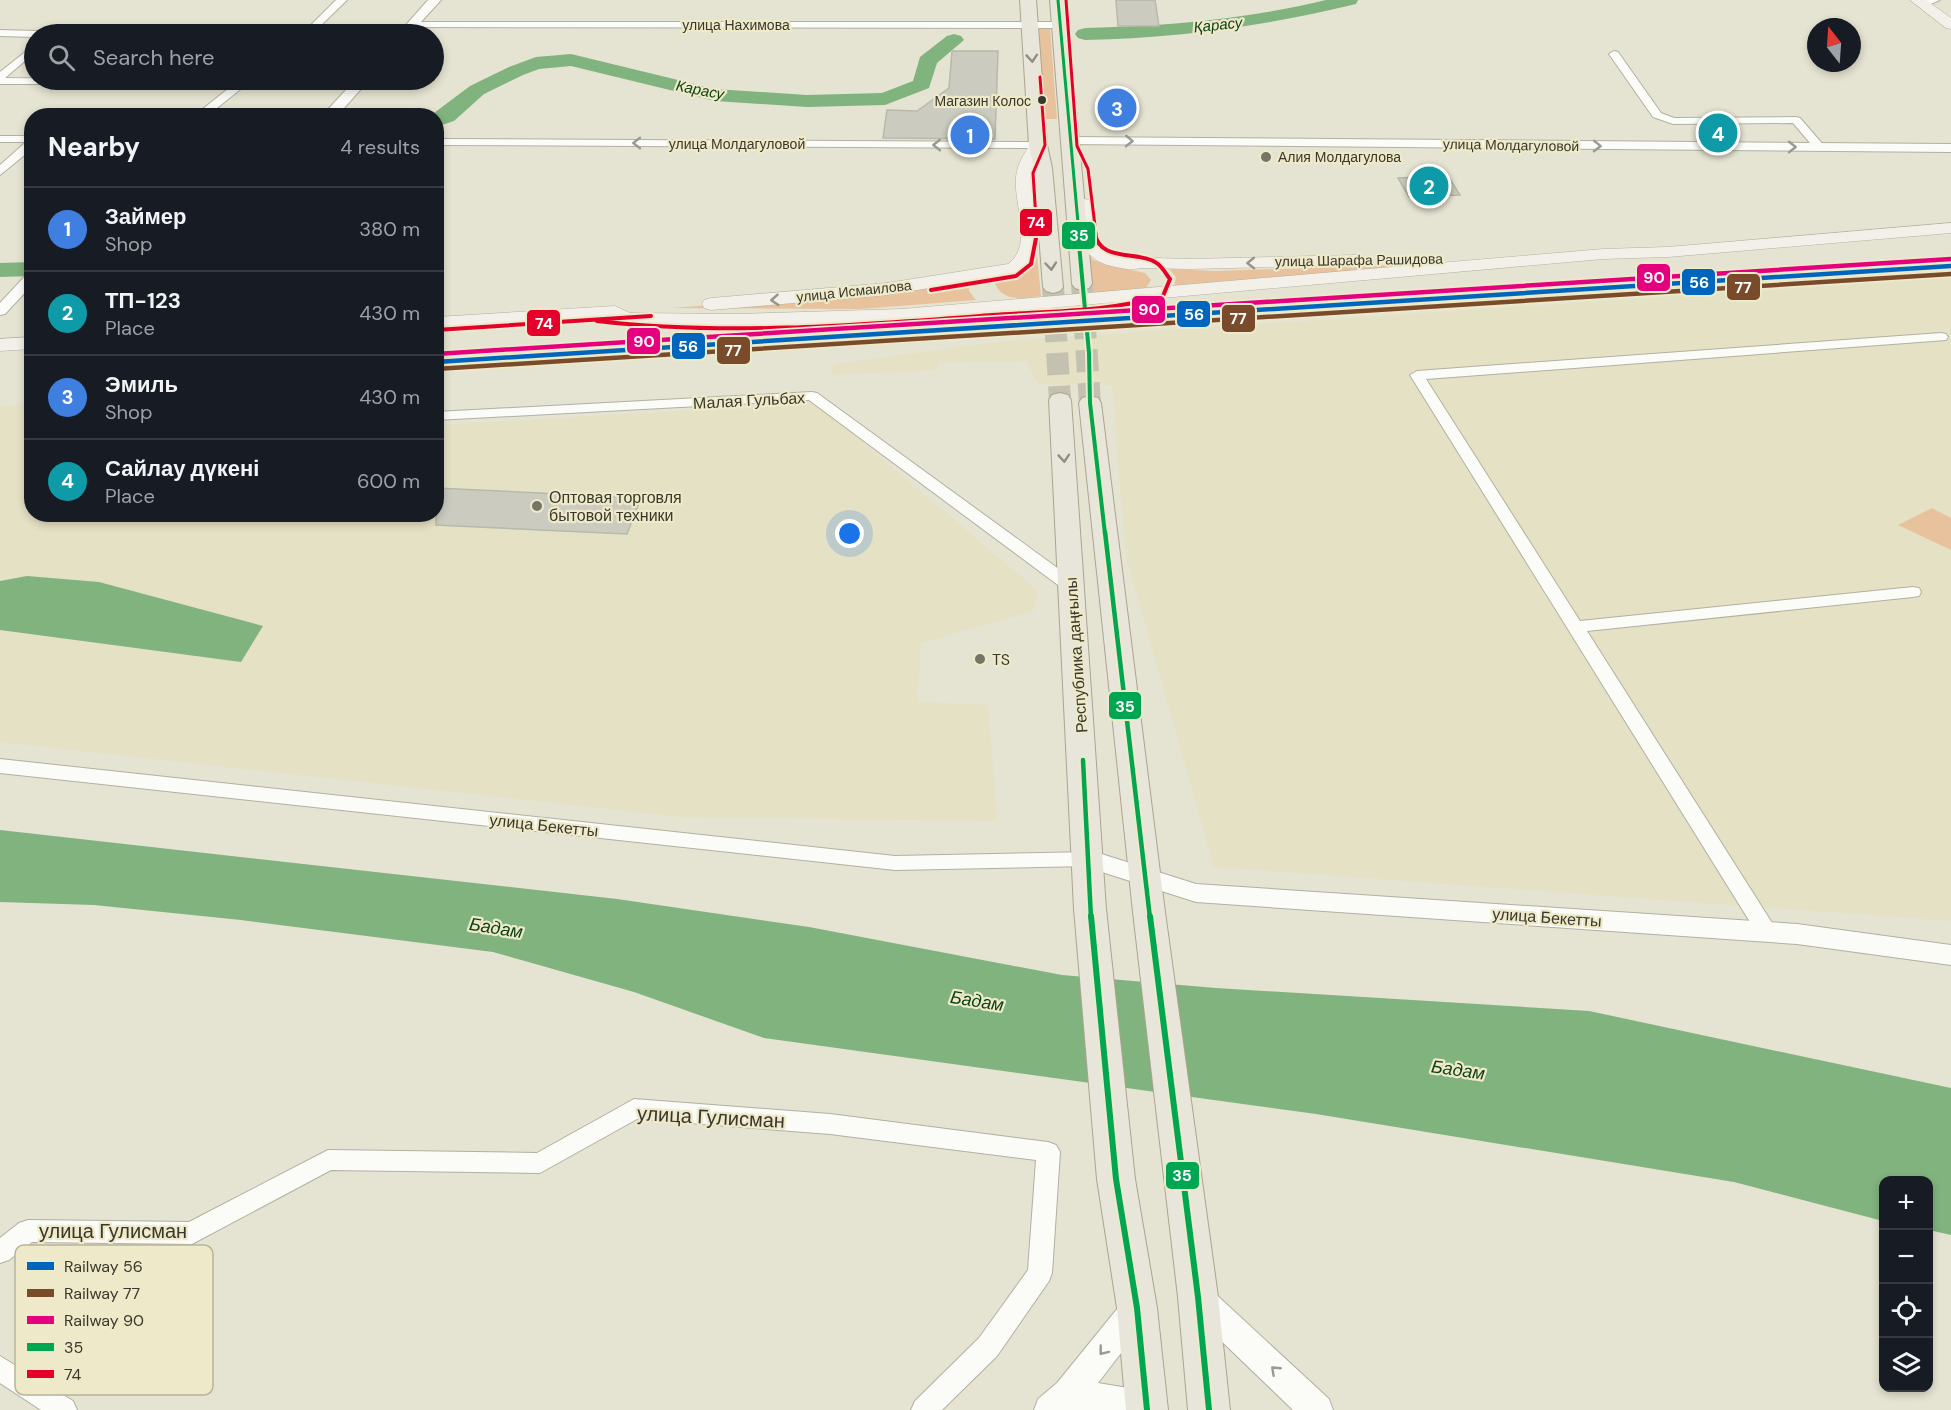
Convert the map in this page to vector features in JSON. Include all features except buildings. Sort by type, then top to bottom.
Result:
[{"type":"main road","points":[[1028,0],[1038,145],[1043,168],[1053,287]]},
{"type":"main road","points":[[1058,0],[1082,284]]},
{"type":"main road","points":[[1925,1],[1951,25]]},
{"type":"main road","points":[[1070,144],[1081,174],[1089,241],[1100,257],[1154,270],[1163,280],[1159,290],[1138,297]]},
{"type":"main road","name":"улица Исмаилова","points":[[444,323],[598,314],[887,289],[1014,269],[1024,261],[1028,250],[1030,238],[1025,171],[1038,145]]},
{"type":"main road","name":"улица Шарафа Рашидова","points":[[1115,262],[1190,264],[1668,252],[1951,230]]},
{"type":"main road","name":"улица Шарафа Рашидова","points":[[1138,297],[1603,254]]},
{"type":"main road","points":[[999,272],[988,277],[982,284],[986,294],[1008,307]]},
{"type":"main road","name":"улица Исмаилова","points":[[598,314],[630,320],[736,320],[902,315],[1138,297]]},
{"type":"main road","points":[[0,345],[24,344]]},
{"type":"main road","name":"Республика даңғылы","points":[[1060,400],[1089,868],[1115,1173],[1137,1308],[1146,1408]]},
{"type":"main road","points":[[1090,403],[1180,1170],[1198,1297],[1209,1410]]},
{"type":"street","points":[[317,24],[342,0]]},
{"type":"street","points":[[413,24],[435,0]]},
{"type":"street","name":"улица Нахимова","points":[[444,30],[1060,25]]},
{"type":"street","points":[[0,33],[24,34]]},
{"type":"street","points":[[1614,54],[1657,115],[1665,119],[1673,121],[1796,120],[1820,147]]},
{"type":"street","points":[[0,77],[24,57]]},
{"type":"street","points":[[0,81],[24,81]]},
{"type":"street","points":[[209,108],[232,90]]},
{"type":"street","points":[[336,108],[352,90]]},
{"type":"street","points":[[0,139],[24,140]]},
{"type":"street","name":"улица Молдагуловой","points":[[444,142],[1038,145]]},
{"type":"street","name":"улица Молдагуловой","points":[[1070,144],[1951,148]]},
{"type":"street","points":[[0,171],[24,148]]},
{"type":"street","points":[[0,311],[24,286]]},
{"type":"street","points":[[1767,932],[1417,375],[1941,337]]},
{"type":"street","name":"Малая Гульбах","points":[[444,416],[812,396],[1072,587]]},
{"type":"street","points":[[1575,627],[1913,592]]},
{"type":"street","name":"улица Бекетты","points":[[0,766],[895,863],[1089,868],[1145,879],[1196,893],[1767,932],[1951,955]]},
{"type":"street","name":"улица Гулисман","points":[[0,1252],[28,1231],[192,1233],[328,1160],[540,1163],[634,1109],[830,1124],[1048,1152],[1040,1273],[987,1347],[924,1410]]},
{"type":"street","points":[[1198,1297],[1317,1410]]},
{"type":"street","points":[[1060,1402],[1137,1308]]},
{"type":"street","points":[[0,1368],[15,1378]]},
{"type":"street","points":[[41,1395],[64,1410]]},
{"type":"street","points":[[1060,1402],[1146,1408]]},
{"type":"shaded area","points":[[1039,28],[1050,28],[1057,119],[1045,119]]},
{"type":"shaded area","points":[[1080,245],[1093,260],[1145,273],[1151,280],[1146,288],[1087,294]]},
{"type":"shaded area","points":[[1037,256],[1041,296],[1015,298],[999,290],[995,284],[1003,278],[1025,271]]},
{"type":"shaded area","points":[[1423,264],[1174,287],[1176,277],[1169,269],[1216,271]]},
{"type":"shaded area","points":[[1951,278],[1951,921],[1214,867],[1126,556],[1112,385],[1038,384],[1026,361],[938,363],[937,370],[831,375],[834,364],[1007,341]]},
{"type":"shaded area","points":[[969,281],[969,291],[976,300],[860,309],[670,308],[903,292]]},
{"type":"shaded area","points":[[816,403],[1038,591],[1033,611],[921,643],[917,702],[988,705],[997,821],[682,817],[0,742],[0,406],[24,404],[24,522],[444,522],[444,425]]},
{"type":"shaded area","points":[[1932,508],[1951,518],[1951,550],[1898,525]]},
{"type":"water","points":[[27,576],[99,582],[263,626],[241,662],[0,630],[0,581]]},
{"type":"water","name":"Бадам","points":[[0,830],[617,899],[809,927],[1062,975],[1216,988],[1589,1011],[1951,1088],[1951,1235],[1933,1231],[1933,1176],[1879,1176],[1879,1220],[1734,1182],[1316,1114],[764,1038],[634,992],[493,952],[241,920],[94,905],[0,902]]},
{"type":"waterway","name":"Қарасу","points":[[1085,34],[1152,32],[1251,21],[1349,0]]},
{"type":"waterway","name":"Карасу","points":[[444,117],[477,90],[516,71],[536,63],[571,60],[715,95],[807,101],[885,99],[922,84],[927,61],[954,40]]},
{"type":"waterway","name":"Карасу","points":[[0,270],[24,269]]},
{"type":"tunnel","points":[[1082,284],[1090,403]]},
{"type":"tunnel","points":[[1053,287],[1060,400]]},
{"type":"rail line","name":"90","points":[[444,353],[1951,259]]},
{"type":"rail line","name":"56","points":[[444,361],[1951,266]]},
{"type":"rail line","name":"77","points":[[444,368],[1951,274]]},
{"type":"transit line","name":"35","points":[[1058,0],[1089,353],[1090,403],[1149,912],[1198,1297],[1209,1410]]},
{"type":"transit line","name":"74","points":[[597,321],[706,328],[856,323],[1099,307],[1139,303],[1163,296],[1170,279],[1157,263],[1105,250],[1096,238],[1088,169],[1077,146],[1066,0]]},
{"type":"transit line","name":"74","points":[[931,290],[1016,276],[1031,264],[1037,238],[1033,173],[1045,145],[1040,77]]},
{"type":"transit line","name":"74","points":[[444,329],[651,316]]},
{"type":"transit line","name":"35","points":[[1083,760],[1090,909],[1116,1179],[1137,1308],[1147,1410]]},
{"type":"place","name":"Магазин Колос","points":[[1042,100]]},
{"type":"place","name":"Эмиль","points":[[1117,108]]},
{"type":"place","name":"Сайлау дүкені","points":[[1718,133]]},
{"type":"place","name":"Займер","points":[[970,135]]},
{"type":"place","name":"Алия Молдагулова","points":[[1266,157]]},
{"type":"place","name":"ТП-123","points":[[1429,186]]},
{"type":"place","name":"Оптовая торговля бытовой техники","points":[[537,506]]},
{"type":"place","name":"TS","points":[[980,659]]}]
